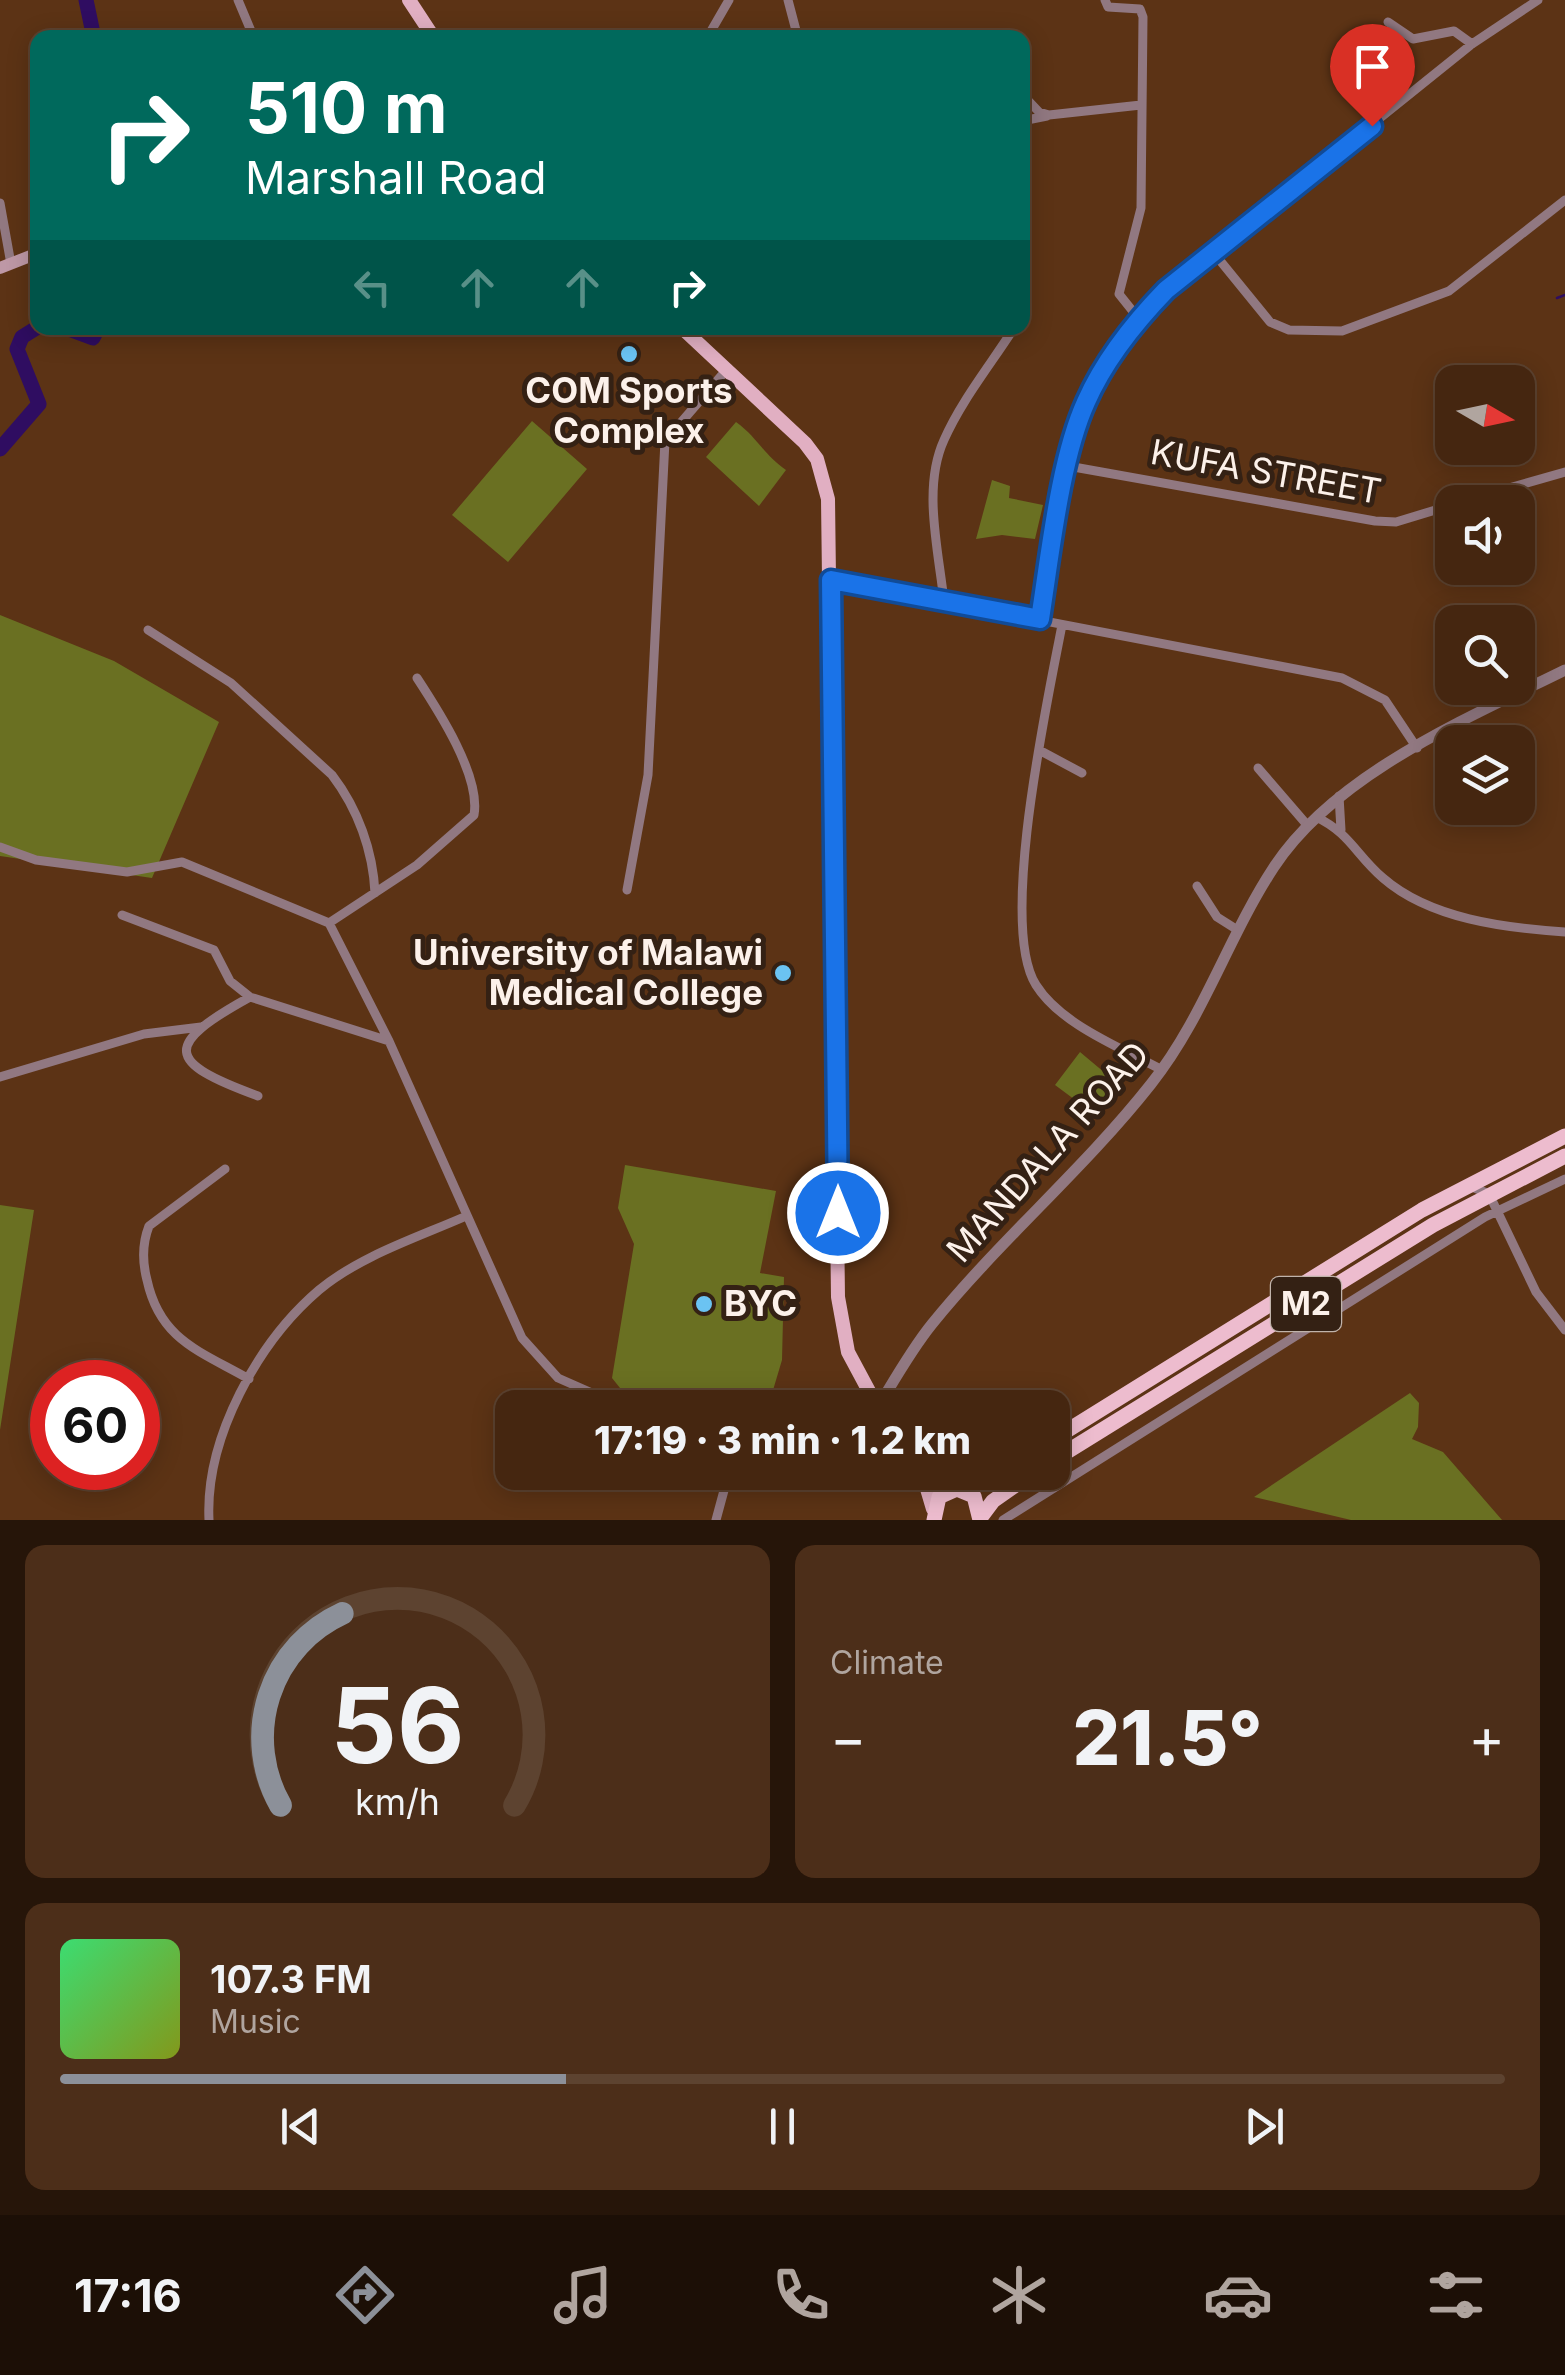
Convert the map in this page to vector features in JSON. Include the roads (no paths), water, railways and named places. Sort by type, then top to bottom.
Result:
[{"type":"highway","name":"M2","points":[[1070,1429],[1468,1186],[1565,1136]]},
{"type":"highway","name":"M2","points":[[1070,1450],[1489,1194],[1565,1156]]},
{"type":"highway","points":[[931,1515],[944,1492],[954,1490]]},
{"type":"highway","points":[[961,1490],[974,1496],[981,1519]]},
{"type":"highway","points":[[981,1519],[993,1500],[1008,1490]]},
{"type":"main road","points":[[409,0],[429,30]]},
{"type":"main road","points":[[6,266],[30,256]]},
{"type":"main road","points":[[690,335],[779,415],[817,459],[828,499],[838,1296],[848,1352],[869,1390]]},
{"type":"main road","points":[[928,1490],[931,1515]]},
{"type":"street","points":[[238,0],[251,30]]},
{"type":"street","points":[[712,30],[729,0]]},
{"type":"street","points":[[788,0],[796,30]]},
{"type":"street","points":[[1105,0],[1113,8],[1140,8],[1142,208],[1119,294],[1139,319]]},
{"type":"street","points":[[1040,619],[1068,466],[1086,401],[1139,319],[1166,290],[1212,252],[1472,44],[1538,0]]},
{"type":"street","points":[[1388,22],[1413,39],[1454,32],[1472,44]]},
{"type":"street","points":[[1030,102],[1039,112],[1050,115]]},
{"type":"street","points":[[1030,119],[1141,104]]},
{"type":"street","points":[[1212,252],[1270,322],[1288,330],[1342,331],[1448,291],[1565,200]]},
{"type":"street","points":[[0,203],[6,266]]},
{"type":"street","points":[[944,602],[935,508],[936,464],[944,440],[1010,335]]},
{"type":"street","points":[[628,890],[645,810],[652,730],[663,452],[670,430],[728,368]]},
{"type":"street","name":"KUFA STREET","points":[[1068,466],[1375,521],[1396,522],[1435,510]]},
{"type":"street","points":[[1520,485],[1565,472]]},
{"type":"street","points":[[831,580],[1342,678],[1385,700],[1417,748]]},
{"type":"street","points":[[1062,625],[1026,840],[1028,969],[1052,1004],[1162,1070]]},
{"type":"street","points":[[148,630],[231,683],[332,775],[346,793],[364,836],[375,893]]},
{"type":"street","name":"MANDALA ROAD","points":[[889,1390],[930,1326],[1162,1070],[1187,1032],[1236,929],[1274,867],[1312,822],[1339,796],[1417,748],[1565,670]]},
{"type":"street","points":[[329,923],[464,828],[474,815],[475,796],[462,760],[416,678]]},
{"type":"street","points":[[1039,750],[1082,773]]},
{"type":"street","points":[[1258,768],[1312,822],[1342,830]]},
{"type":"street","points":[[1339,796],[1342,830],[1379,875],[1410,896],[1446,912],[1565,932]]},
{"type":"street","points":[[0,847],[36,860],[127,872],[182,862],[329,923],[389,1042],[512,1320],[544,1367],[583,1390]]},
{"type":"street","points":[[1197,886],[1217,916],[1236,929]]},
{"type":"street","points":[[122,915],[214,950],[230,981],[250,997],[389,1042]]},
{"type":"street","points":[[250,997],[200,1028],[186,1042],[192,1066],[258,1096]]},
{"type":"street","points":[[0,1078],[144,1034],[200,1028]]},
{"type":"street","points":[[225,1168],[150,1226],[142,1258],[157,1314],[169,1331],[249,1379]]},
{"type":"street","points":[[1003,1520],[1497,1212],[1565,1180]]},
{"type":"street","points":[[1468,1186],[1489,1194],[1536,1292],[1565,1330]]},
{"type":"street","points":[[208,1520],[218,1454],[249,1379],[291,1319],[321,1288],[389,1250],[464,1217]]},
{"type":"street","points":[[1136,1409],[1148,1428]]},
{"type":"street","points":[[716,1520],[724,1490]]},
{"type":"waterway","points":[[86,0],[92,30]]},
{"type":"waterway","points":[[1557,298],[1565,295]]},
{"type":"waterway","points":[[0,449],[39,404],[17,349],[22,337],[30,332]]},
{"type":"waterway","points":[[85,335],[94,335]]},
{"type":"place","name":"COM Sports Complex","points":[[629,354]]},
{"type":"place","name":"University of Malawi Medical College","points":[[783,973]]},
{"type":"place","name":"BYC","points":[[704,1304]]}]
